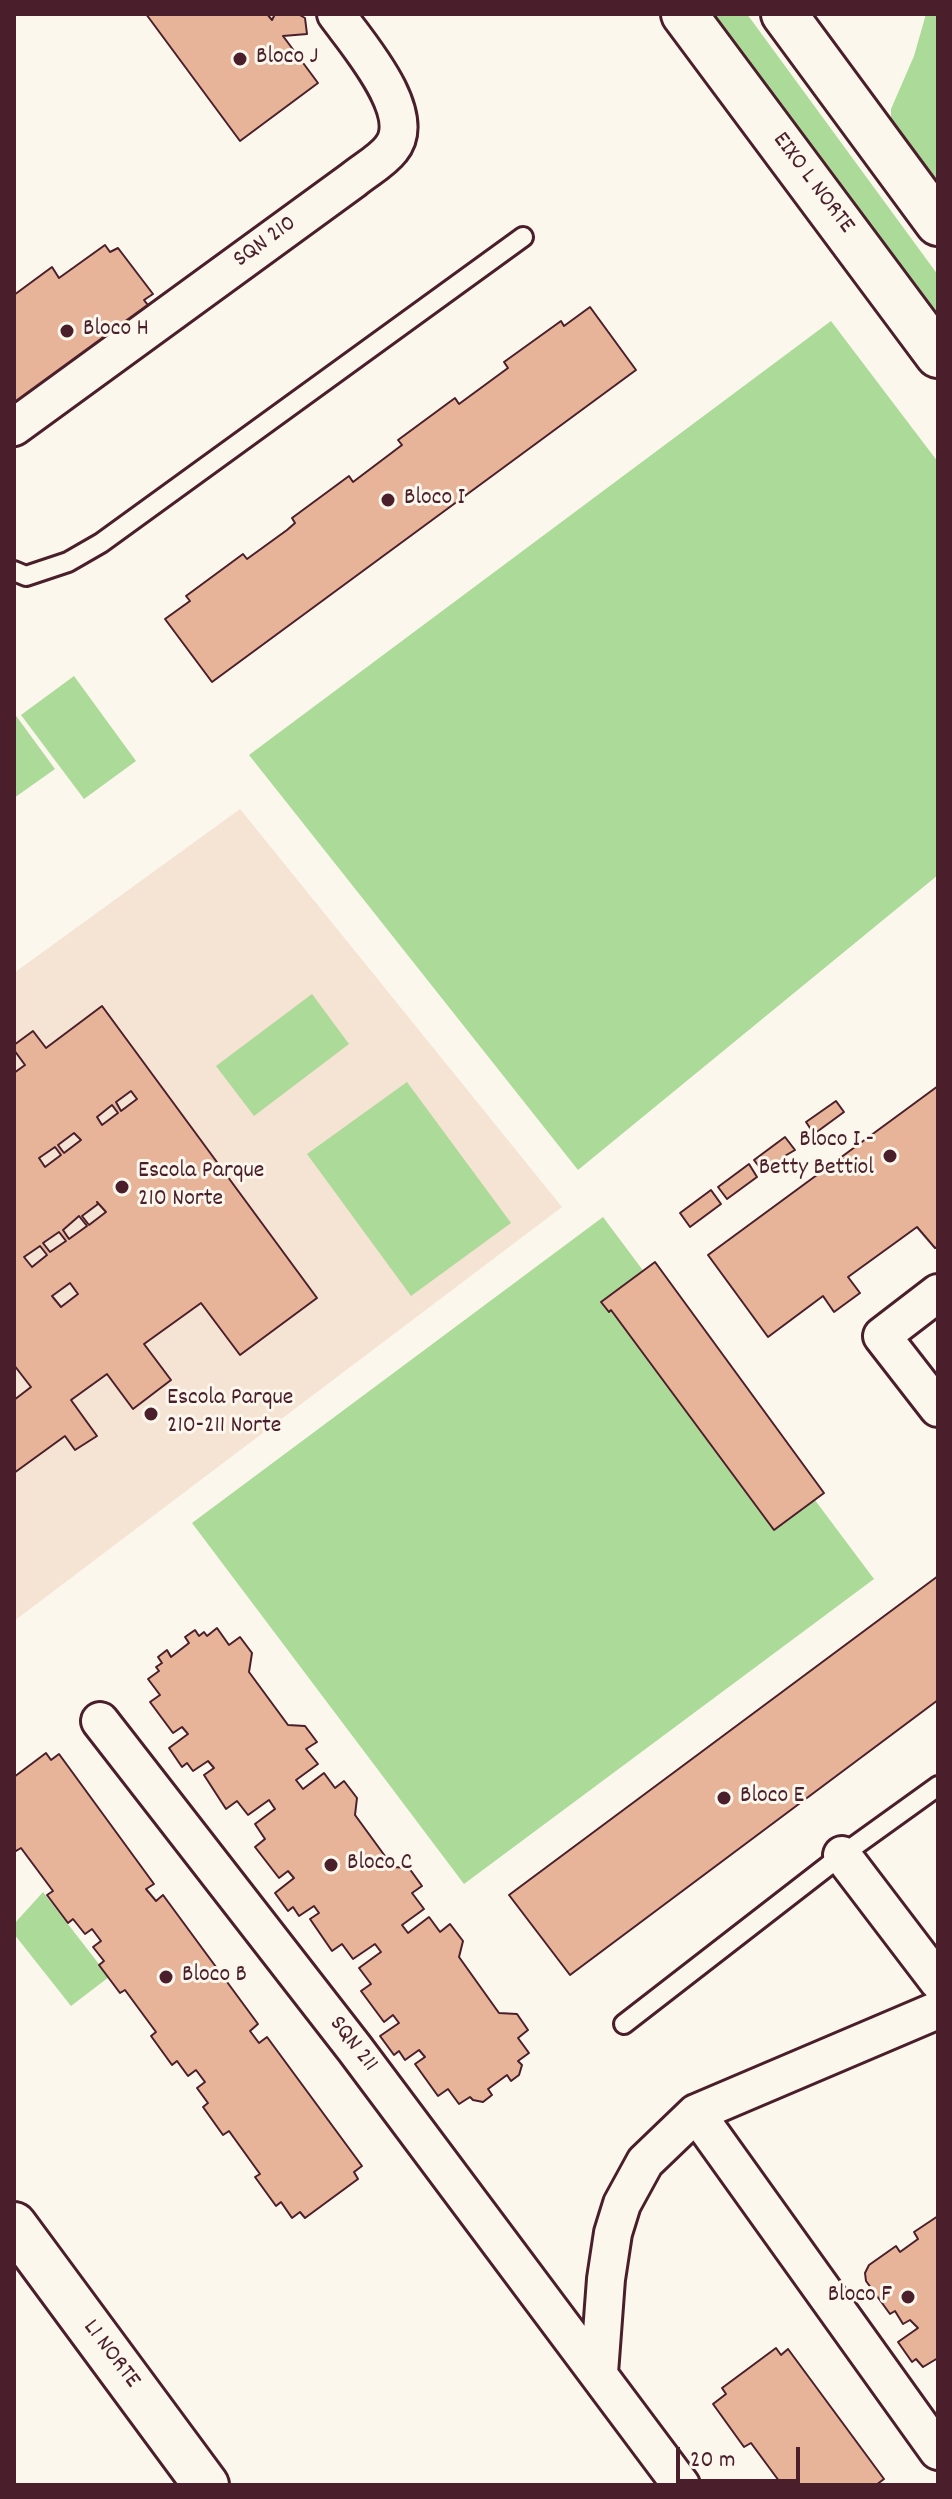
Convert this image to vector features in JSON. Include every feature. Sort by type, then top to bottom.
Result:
[{"type":"main road","name":"EIXO L NORTE","points":[[684,14],[938,355]]},
{"type":"main road","points":[[784,14],[938,223]]},
{"type":"main road","name":"L1 NORTE","points":[[14,2225],[206,2485]]},
{"type":"street","name":"SQN 210","points":[[14,427],[353,180],[392,148],[400,128],[398,108],[336,14]]},
{"type":"street","points":[[938,1293],[882,1336],[938,1408]]},
{"type":"street","name":"SQN 211","points":[[100,1721],[355,2049],[681,2485]]},
{"type":"street","points":[[842,1855],[938,1981]]},
{"type":"street","points":[[599,2373],[613,2233],[622,2204],[645,2162],[696,2113],[938,2010]]},
{"type":"street","points":[[696,2113],[938,2451]]},
{"type":"lane","points":[[14,571],[26,576],[68,562],[101,543],[523,237]]},
{"type":"lane","points":[[624,2024],[842,1855],[938,1786]]},
{"type":"shaded area","name":"Escola Parque 210-211 Norte","points":[[240,809],[562,1207],[14,1621],[14,973]]},
{"type":"green space","points":[[711,14],[747,14],[938,275],[938,323]]},
{"type":"green space","points":[[926,14],[938,14],[938,200],[891,128],[891,109],[914,56]]},
{"type":"green space","points":[[831,321],[938,462],[938,875],[578,1170],[249,755]]},
{"type":"green space","points":[[74,676],[136,761],[84,799],[21,715]]},
{"type":"green space","points":[[14,713],[55,769],[14,798]]},
{"type":"green space","points":[[312,994],[349,1044],[254,1116],[216,1066]]},
{"type":"green space","points":[[407,1082],[511,1223],[411,1296],[307,1154]]},
{"type":"green space","points":[[603,1217],[874,1579],[464,1884],[192,1523]]},
{"type":"green space","points":[[43,1892],[109,1977],[71,2006],[14,1934],[14,1924]]},
{"type":"building","name":"Bloco J","points":[[146,14],[267,14],[272,20],[275,14],[298,14],[305,18],[307,34],[283,36],[318,83],[240,141]]},
{"type":"building","name":"Bloco H","points":[[105,245],[110,252],[118,248],[153,294],[144,300],[151,309],[14,423],[14,295],[52,267],[59,278]]},
{"type":"building","name":"Bloco I","points":[[590,307],[636,370],[212,682],[165,619],[190,601],[186,596],[243,554],[247,559],[287,530],[295,523],[292,518],[349,476],[353,482],[402,445],[398,440],[455,398],[459,404],[508,368],[504,362],[561,321],[564,326]]},
{"type":"building","name":"Escola Parque 210 Norte","points":[[102,1006],[317,1298],[240,1355],[201,1303],[144,1344],[171,1380],[133,1409],[107,1374],[71,1400],[97,1436],[75,1450],[65,1436],[14,1473],[14,1400],[31,1387],[14,1365],[14,1073],[25,1065],[14,1050],[14,1045],[33,1031],[46,1048]],"holes":[[[131,1091],[137,1099],[121,1111],[116,1102]],[[112,1105],[118,1113],[102,1125],[97,1117]],[[74,1133],[81,1140],[64,1153],[58,1145]],[[55,1147],[61,1155],[45,1167],[39,1158]],[[97,1202],[106,1212],[89,1225],[82,1216]],[[79,1216],[87,1226],[69,1239],[63,1230]],[[59,1232],[66,1241],[50,1252],[43,1243]],[[40,1246],[47,1255],[32,1267],[24,1257]],[[70,1283],[78,1294],[61,1307],[52,1296]]]},
{"type":"building","name":"Bloco I - Betty Bettiol","points":[[938,1086],[938,1247],[935,1248],[917,1227],[848,1277],[860,1293],[834,1312],[823,1296],[768,1337],[708,1255]]},
{"type":"building","points":[[836,1101],[844,1112],[814,1134],[806,1122]]},
{"type":"building","points":[[785,1137],[795,1150],[783,1157],[785,1161],[763,1172],[754,1160]]},
{"type":"building","points":[[749,1164],[757,1177],[727,1199],[718,1187]]},
{"type":"building","points":[[711,1190],[721,1204],[690,1227],[680,1213]]},
{"type":"building","points":[[655,1262],[824,1493],[774,1530],[611,1310],[609,1312],[601,1302]]},
{"type":"building","name":"Bloco E","points":[[938,1576],[938,1700],[570,1975],[509,1895]]},
{"type":"building","name":"Bloco C","points":[[217,1628],[229,1645],[240,1637],[252,1653],[249,1672],[288,1725],[305,1726],[317,1742],[306,1749],[318,1764],[296,1780],[303,1789],[324,1773],[335,1788],[344,1781],[357,1798],[355,1815],[393,1867],[409,1868],[422,1886],[412,1893],[424,1909],[402,1925],[408,1933],[429,1917],[440,1932],[450,1924],[463,1941],[459,1957],[499,2013],[517,2014],[528,2030],[518,2038],[529,2053],[518,2061],[522,2065],[519,2075],[511,2081],[507,2075],[488,2089],[492,2095],[483,2102],[470,2097],[459,2104],[448,2089],[438,2096],[415,2064],[425,2057],[419,2050],[405,2060],[399,2051],[394,2055],[380,2036],[399,2023],[393,2015],[384,2022],[361,1991],[371,1984],[359,1968],[381,1952],[375,1944],[353,1959],[342,1944],[332,1951],[310,1919],[319,1913],[314,1906],[299,1916],[293,1907],[288,1911],[275,1893],[294,1878],[288,1871],[279,1878],[255,1847],[265,1839],[255,1824],[275,1809],[269,1800],[248,1815],[237,1801],[226,1809],[204,1775],[214,1768],[208,1761],[193,1771],[187,1763],[182,1767],[169,1748],[188,1734],[182,1727],[173,1733],[150,1702],[160,1695],[148,1679],[159,1671],[156,1667],[162,1663],[158,1657],[167,1650],[171,1657],[189,1643],[185,1637],[195,1630],[199,1636],[204,1632],[207,1636]]},
{"type":"building","name":"Bloco B","points":[[46,1753],[51,1760],[59,1754],[154,1884],[146,1889],[156,1901],[163,1895],[258,2024],[250,2031],[259,2043],[267,2037],[362,2166],[354,2172],[358,2179],[305,2218],[300,2212],[292,2218],[281,2202],[276,2206],[255,2177],[260,2174],[229,2131],[223,2135],[203,2107],[208,2103],[197,2088],[205,2082],[196,2070],[188,2076],[177,2061],[172,2065],[151,2036],[156,2032],[125,1990],[120,1993],[99,1965],[104,1961],[93,1947],[101,1941],[92,1929],[85,1934],[73,1919],[68,1923],[47,1895],[53,1891],[21,1848],[16,1851],[14,1848],[14,1777]]},
{"type":"building","name":"Bloco F","points":[[938,2216],[938,2358],[923,2367],[916,2359],[912,2362],[898,2342],[918,2328],[910,2320],[903,2324],[895,2311],[890,2314],[866,2281],[865,2273],[869,2265],[896,2246],[900,2252],[918,2239],[914,2232]]},
{"type":"building","points":[[776,2348],[781,2355],[788,2349],[884,2479],[876,2485],[782,2485],[751,2443],[744,2447],[713,2404],[726,2394],[722,2388]]},
{"type":"place","name":"Bloco J","points":[[240,59]]},
{"type":"place","name":"Bloco H","points":[[67,331]]},
{"type":"place","name":"Bloco I","points":[[388,500]]},
{"type":"place","name":"Bloco I - Betty Bettiol","points":[[890,1156]]},
{"type":"place","name":"Escola Parque 210 Norte","points":[[122,1187]]},
{"type":"place","name":"Escola Parque 210-211 Norte","points":[[151,1414]]},
{"type":"place","name":"Bloco E","points":[[724,1798]]},
{"type":"place","name":"Bloco C","points":[[331,1865]]},
{"type":"place","name":"Bloco B","points":[[166,1977]]},
{"type":"place","name":"Bloco F","points":[[908,2297]]}]
